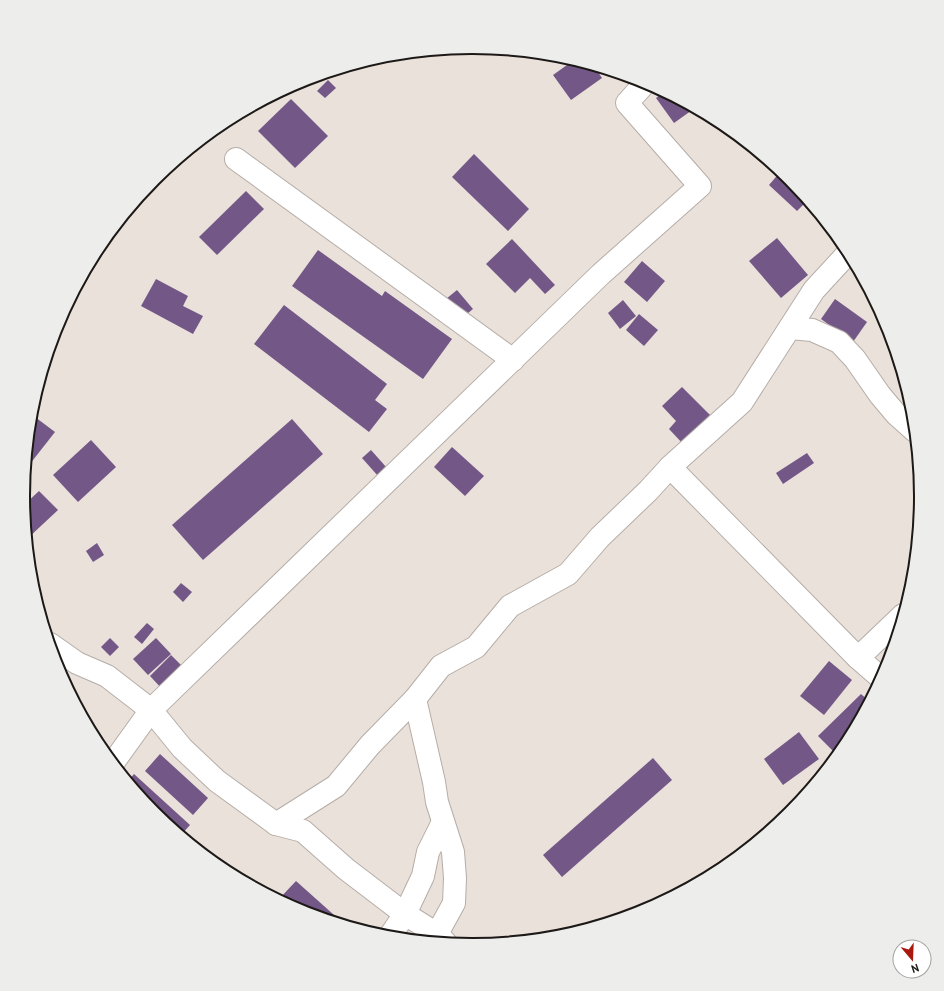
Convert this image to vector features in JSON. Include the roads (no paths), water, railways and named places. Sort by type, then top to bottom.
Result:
[{"type":"street","points":[[116,758],[151,710],[601,274],[700,186],[627,103],[641,87]]},
{"type":"street","points":[[236,159],[513,360]]},
{"type":"street","points":[[276,824],[336,786],[370,745],[415,699],[441,666],[476,647],[510,606],[568,574],[600,537],[648,491],[670,467],[742,402],[814,290],[844,257]]},
{"type":"street","points":[[790,328],[812,330],[839,342],[855,359],[880,395],[896,414],[908,425]]},
{"type":"street","points":[[670,467],[858,658],[876,674]]},
{"type":"street","points":[[858,658],[896,622]]},
{"type":"street","points":[[58,649],[77,663],[107,676],[151,710],[182,748],[216,781],[276,824],[303,831],[346,869],[405,914],[439,937]]},
{"type":"street","points":[[415,699],[443,822],[453,852],[455,878],[454,903],[441,937]]},
{"type":"street","points":[[394,930],[405,914],[423,876],[428,852],[443,822]]}]
